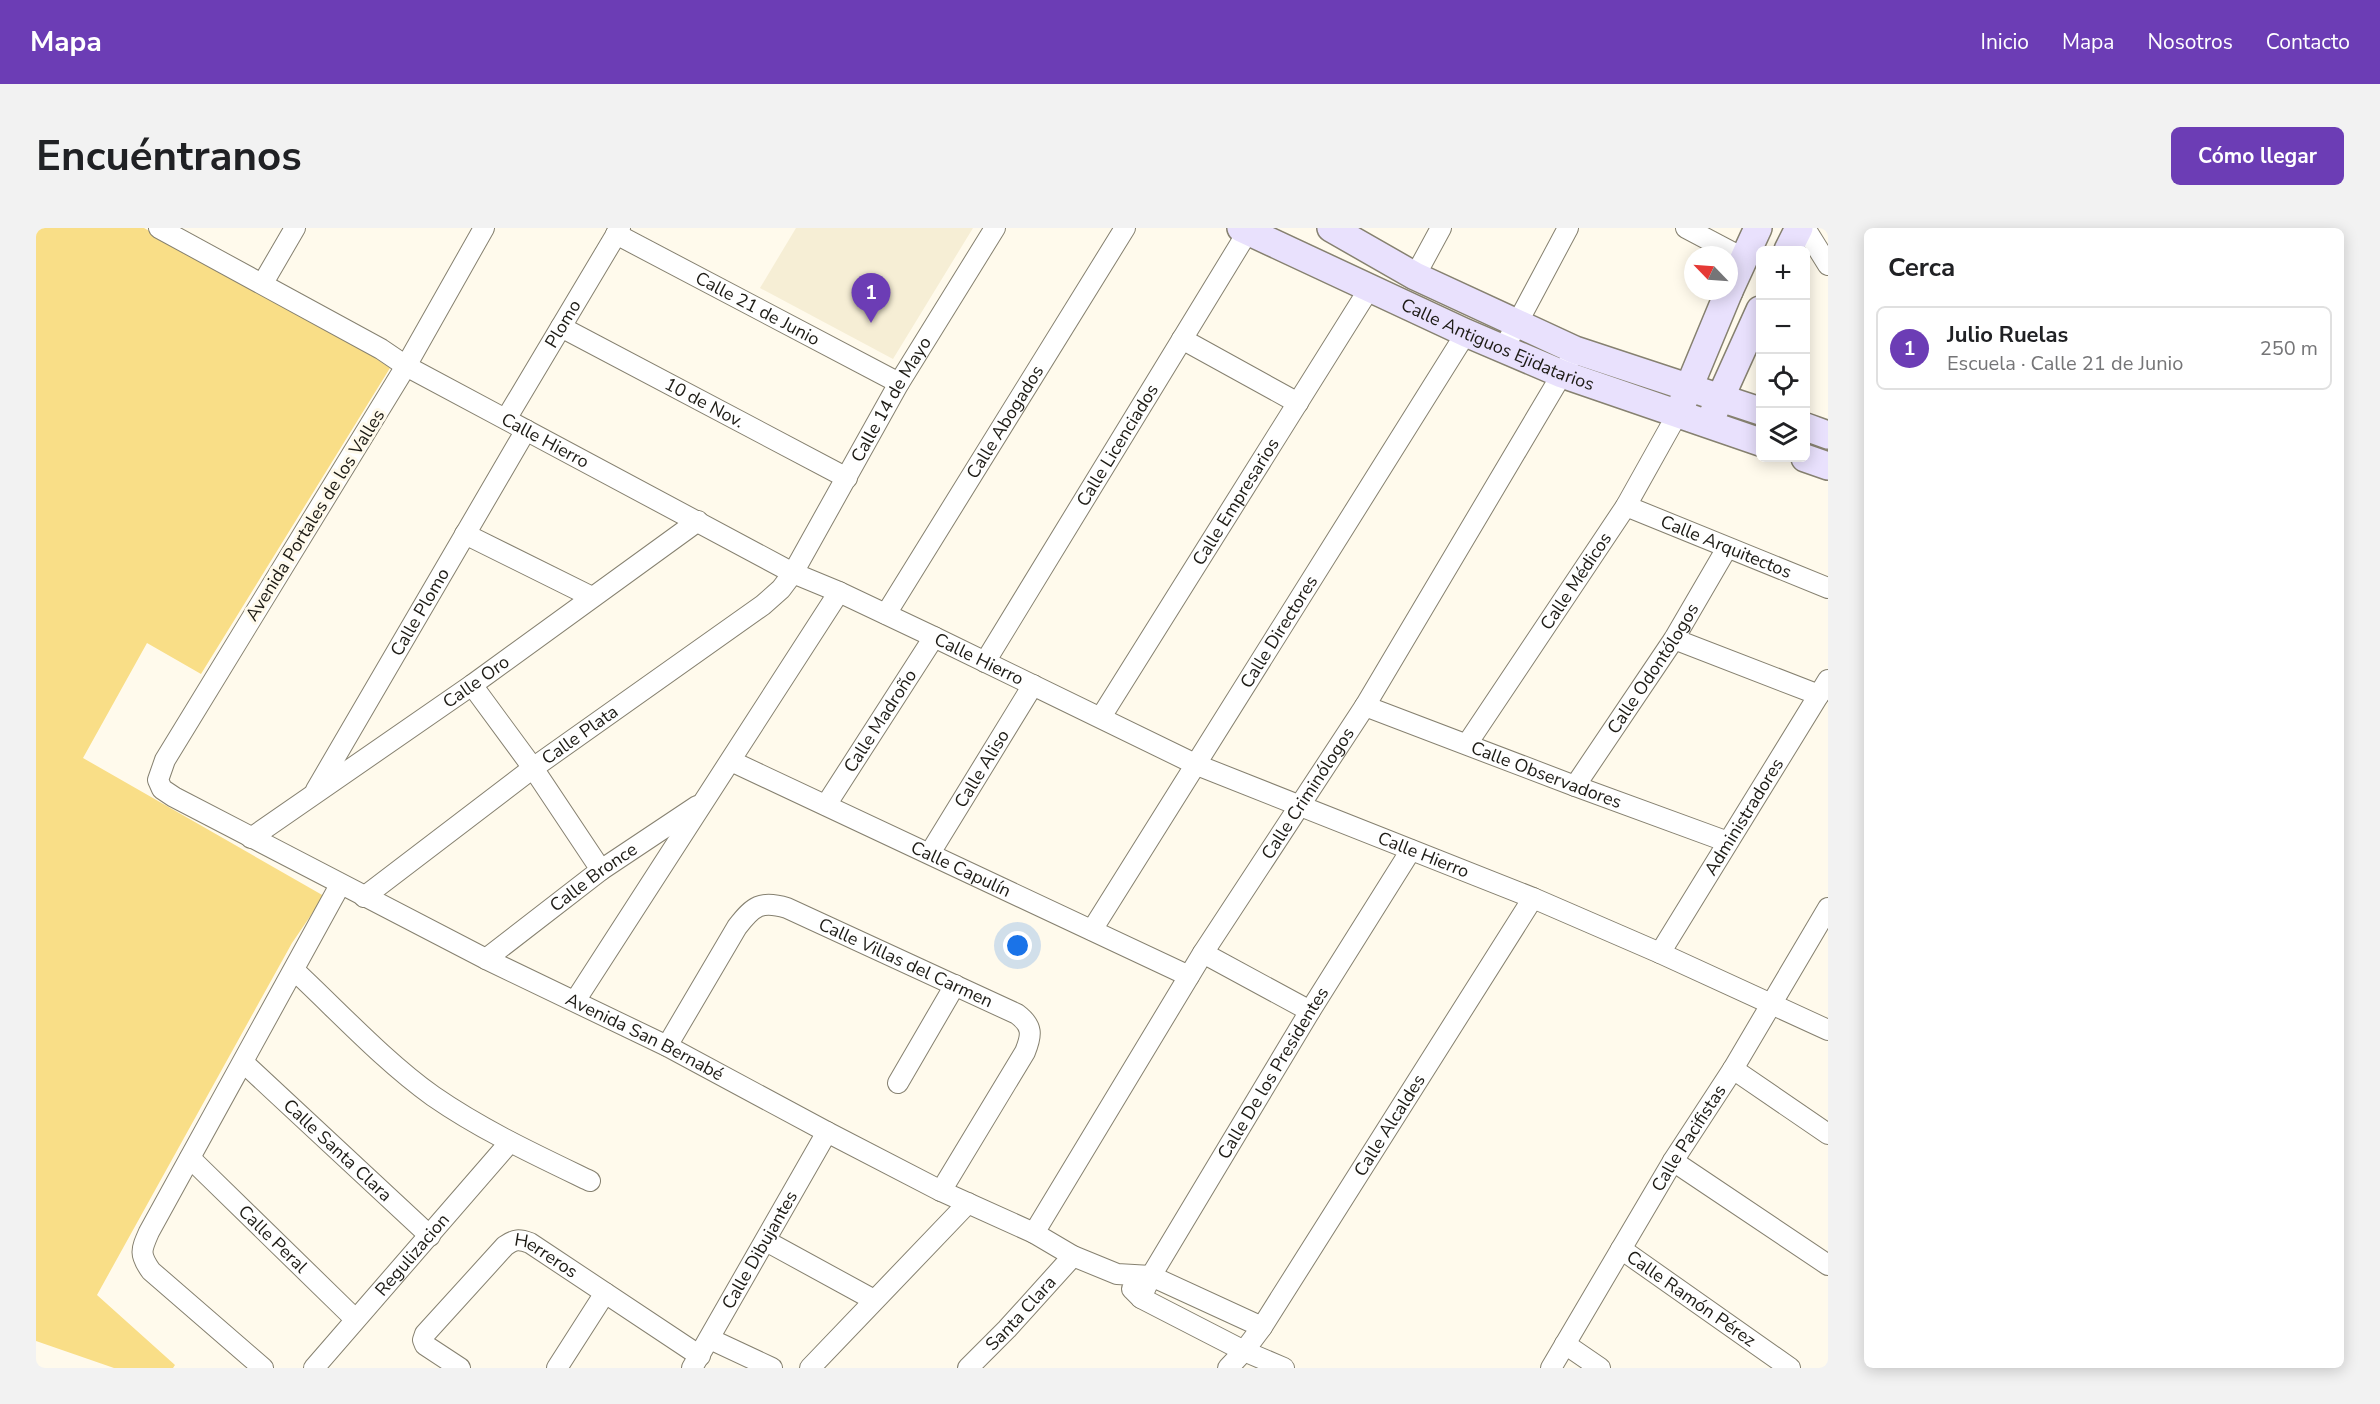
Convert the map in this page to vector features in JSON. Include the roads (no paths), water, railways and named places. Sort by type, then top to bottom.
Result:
[{"type":"street","points":[[263,283],[295,228]]},
{"type":"street","name":"Avenida Portales de los Valles","points":[[174,797],[162,789],[158,780],[165,760],[406,366],[484,228]]},
{"type":"street","name":"Calle 14 de Mayo","points":[[794,573],[899,383],[995,228]]},
{"type":"street","name":"Calle Abogados","points":[[886,615],[1125,228]]},
{"type":"street","name":"Calle Antiguos Ejidatarios","points":[[1331,228],[1415,276],[1575,350],[1756,409]]},
{"type":"street","points":[[1415,276],[1441,228]]},
{"type":"street","points":[[1504,348],[1568,228]]},
{"type":"street","points":[[1686,228],[1743,258]]},
{"type":"street","points":[[1738,270],[1758,228]]},
{"type":"street","points":[[1790,246],[1799,228]]},
{"type":"street","points":[[1805,228],[1828,265]]},
{"type":"street","name":"Calle Antiguos Ejidatarios","points":[[1247,229],[1370,289],[1562,374],[1756,440]]},
{"type":"street","name":"Calle Licenciados","points":[[985,662],[1247,229]]},
{"type":"street","name":"Calle Hierro","points":[[167,230],[381,349],[406,366],[794,573],[934,637],[1197,765],[1533,898],[1828,1030]]},
{"type":"street","name":"Calle 21 de Junio","points":[[618,231],[899,383]]},
{"type":"street","name":"Plomo","points":[[506,419],[618,231]]},
{"type":"street","name":"Calle Empresarios","points":[[1101,717],[1370,289]]},
{"type":"street","points":[[1678,413],[1725,300]]},
{"type":"street","points":[[1710,424],[1720,397],[1756,321]]},
{"type":"street","name":"10 de Nov.","points":[[561,327],[848,478]]},
{"type":"street","name":"Calle Directores","points":[[1092,930],[1466,333]]},
{"type":"street","points":[[1182,339],[1298,403]]},
{"type":"street","name":"Calle Criminólogos","points":[[1034,1233],[1203,953],[1365,706],[1575,350]]},
{"type":"street","name":"Calle Médicos","points":[[1467,744],[1626,506],[1678,413]]},
{"type":"street","points":[[1810,428],[1828,435]]},
{"type":"street","name":"Calle Plomo","points":[[312,796],[526,430]]},
{"type":"street","points":[[1810,460],[1828,466]]},
{"type":"street","name":"Calle Arquitectos","points":[[1626,506],[1727,549],[1828,588]]},
{"type":"street","name":"Calle Oro","points":[[251,838],[472,685],[698,521]]},
{"type":"street","points":[[465,534],[592,597]]},
{"type":"street","name":"Calle Odontólogos","points":[[1575,786],[1674,639],[1727,549]]},
{"type":"street","name":"Calle Plata","points":[[364,897],[533,768],[763,605],[782,589],[794,573]]},
{"type":"street","name":"Calle Bronce","points":[[574,1001],[839,592]]},
{"type":"street","name":"Calle Madroño","points":[[826,805],[934,637]]},
{"type":"street","points":[[1674,639],[1823,687]]},
{"type":"street","points":[[472,685],[533,768],[601,870]]},
{"type":"street","name":"Calle Aliso","points":[[930,853],[1033,685]]},
{"type":"street","name":"Administradores","points":[[1660,953],[1823,687]]},
{"type":"street","name":"Calle Observadores","points":[[1365,706],[1728,842]]},
{"type":"street","name":"Calle Capulín","points":[[731,761],[1189,976]]},
{"type":"street","name":"Avenida San Bernabé","points":[[174,797],[340,885],[486,959],[667,1046],[941,1191],[1034,1233],[1073,1256],[1117,1274],[1151,1276],[1262,1327]]},
{"type":"street","name":"Calle Bronce","points":[[486,959],[601,870],[704,801]]},
{"type":"street","name":"Calle De los Presidentes","points":[[1141,1298],[1151,1276],[1310,1011],[1412,850]]},
{"type":"street","points":[[263,1368],[151,1271],[142,1259],[142,1248],[340,885]]},
{"type":"street","name":"Calle Alcaldes","points":[[1228,1368],[1262,1327],[1533,898]]},
{"type":"street","name":"Calle Villas del Carmen","points":[[667,1046],[737,927],[748,912],[762,904],[774,904],[787,908],[1017,1014],[1027,1021],[1031,1029],[1025,1052],[941,1191]]},
{"type":"street","name":"Calle Pacifistas","points":[[1551,1368],[1673,1161],[1734,1069],[1828,908]]},
{"type":"street","points":[[1203,953],[1310,1011]]},
{"type":"street","points":[[294,970],[401,1070],[432,1094],[510,1142],[590,1180]]},
{"type":"street","points":[[898,1083],[955,985]]},
{"type":"street","name":"Calle Santa Clara","points":[[244,1063],[430,1236]]},
{"type":"street","points":[[1734,1069],[1828,1134]]},
{"type":"street","name":"Calle Dibujantes","points":[[696,1362],[827,1132]]},
{"type":"street","name":"Regulizacion","points":[[314,1368],[510,1142]]},
{"type":"street","name":"Calle Peral","points":[[190,1158],[355,1319]]},
{"type":"street","points":[[1673,1161],[1828,1265]]},
{"type":"street","points":[[810,1368],[968,1203]]},
{"type":"street","name":"Herreros","points":[[460,1368],[430,1350],[423,1340],[430,1327],[513,1240],[520,1239],[530,1243],[605,1293],[696,1362]]},
{"type":"street","points":[[766,1241],[874,1300]]},
{"type":"street","name":"Calle Ramón Pérez","points":[[1620,1249],[1790,1368]]},
{"type":"street","name":"Santa Clara","points":[[968,1368],[1073,1256]]},
{"type":"street","name":"Avenida San Bernabé","points":[[1117,1274],[1141,1298],[1244,1351],[1284,1368]]},
{"type":"street","points":[[558,1368],[605,1293]]},
{"type":"street","points":[[710,1339],[772,1368]]},
{"type":"street","points":[[1565,1344],[1600,1368]]},
{"type":"place","name":"Julio Ruelas","points":[[871,323]]}]
